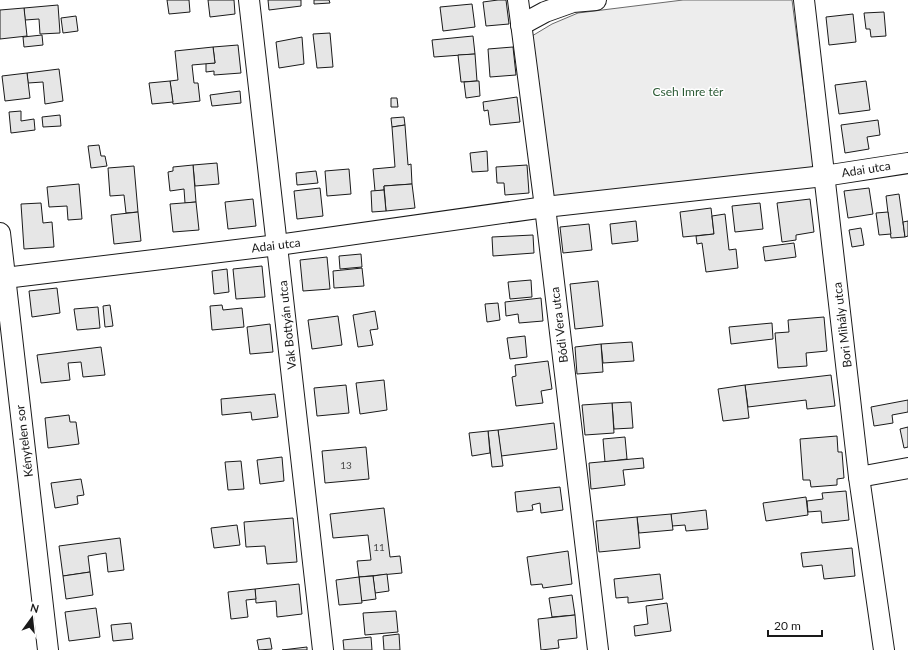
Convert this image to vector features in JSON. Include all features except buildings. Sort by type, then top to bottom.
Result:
[{"type":"street","name":"Vak Bottyán utca","points":[[249,0],[323,650]]},
{"type":"street","name":"Bódi Vera utca","points":[[518,0],[545,207],[598,650]]},
{"type":"street","points":[[521,25],[545,12],[573,2],[596,0]]},
{"type":"street","name":"Bori Mihály utca","points":[[804,0],[859,477],[884,650]]},
{"type":"street","name":"Adai utca","points":[[824,176],[908,163]]},
{"type":"street","points":[[545,207],[824,176]]},
{"type":"street","name":"Adai utca","points":[[5,278],[278,245],[545,207]]},
{"type":"street","name":"Kénytelen sor","points":[[0,233],[48,650]]},
{"type":"street","points":[[859,477],[908,468]]},
{"type":"shaded area","name":"Cseh Imre tér","points":[[683,0],[792,0],[814,168],[551,198],[532,36],[552,24],[578,13]]}]
